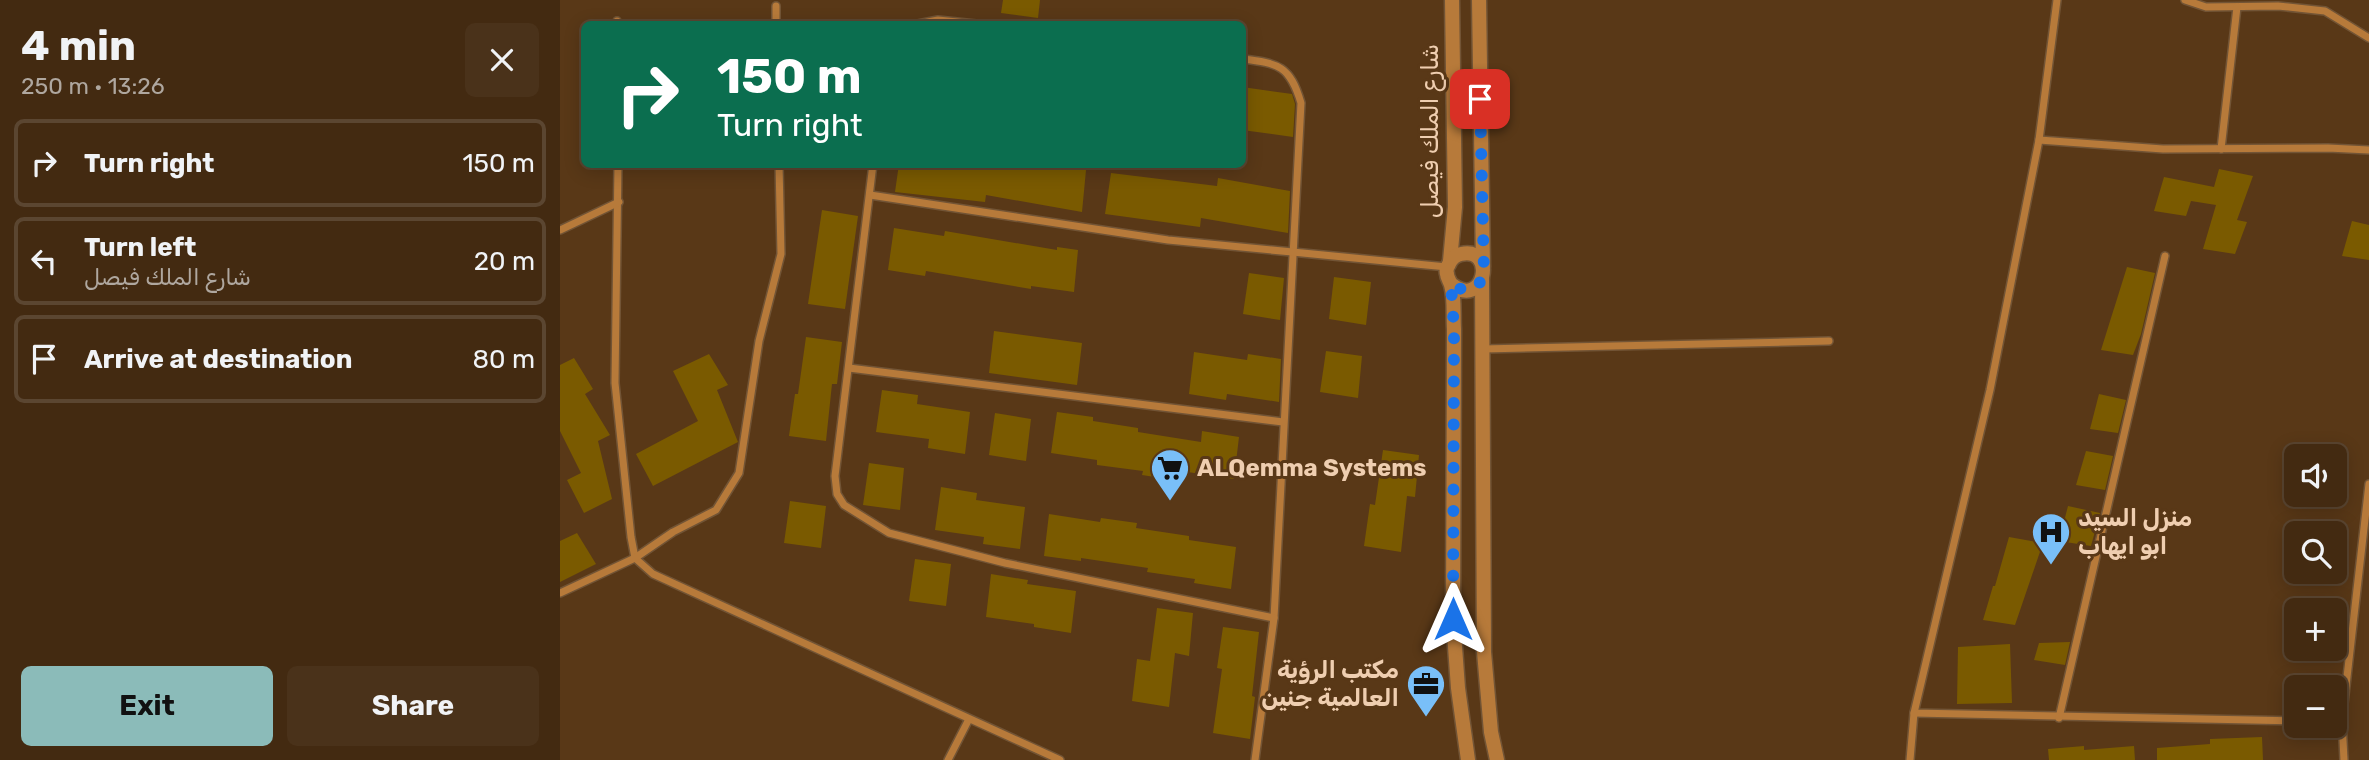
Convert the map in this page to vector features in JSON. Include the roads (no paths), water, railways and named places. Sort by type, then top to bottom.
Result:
[{"type":"main road","name":"شارع الملك فيصل","points":[[1448,264],[1455,207],[1452,0]]},
{"type":"main road","name":"شارع الملك فيصل","points":[[1479,0],[1484,652],[1491,732],[1497,760]]},
{"type":"main road","points":[[1451,284],[1462,290],[1479,285],[1483,273],[1477,257],[1459,254],[1448,264],[1447,273],[1451,284],[1454,329],[1453,619],[1458,688],[1468,760]]},
{"type":"street","points":[[1910,760],[1914,713],[1990,390],[2039,140],[2057,0]]},
{"type":"street","points":[[2185,0],[2207,7],[2278,6],[2325,11],[2369,38]]},
{"type":"street","points":[[776,6],[776,21]]},
{"type":"street","points":[[2221,149],[2237,7]]},
{"type":"street","points":[[1246,59],[1263,61],[1285,69],[1296,86],[1301,103],[1274,618],[1255,760]]},
{"type":"street","points":[[2039,140],[2163,149],[2369,150]]},
{"type":"street","points":[[618,168],[615,383],[635,558],[653,574],[1060,760]]},
{"type":"street","points":[[560,593],[635,558],[673,532],[716,509],[739,473],[759,341],[781,254],[779,168]]},
{"type":"street","points":[[873,168],[835,476],[835,488],[848,509],[882,531],[1005,563],[1274,618]]},
{"type":"street","points":[[870,195],[1168,240],[1293,253],[1448,264]]},
{"type":"street","points":[[560,230],[619,202]]},
{"type":"street","points":[[2059,718],[2165,256]]},
{"type":"street","points":[[1482,349],[1829,341]]},
{"type":"street","points":[[849,368],[1283,422]]},
{"type":"street","points":[[2344,675],[2369,484]]},
{"type":"street","points":[[1914,713],[2059,718],[2284,720]]},
{"type":"street","points":[[948,760],[969,719]]},
{"type":"street","points":[[2341,738],[2344,760]]},
{"type":"place","name":"ALQemma Systems","points":[[1170,502]]},
{"type":"place","name":"منزل السيد ابو ايهاب","points":[[2051,566]]},
{"type":"place","name":"مكتب الرؤية العالمية جنين","points":[[1426,718]]}]
